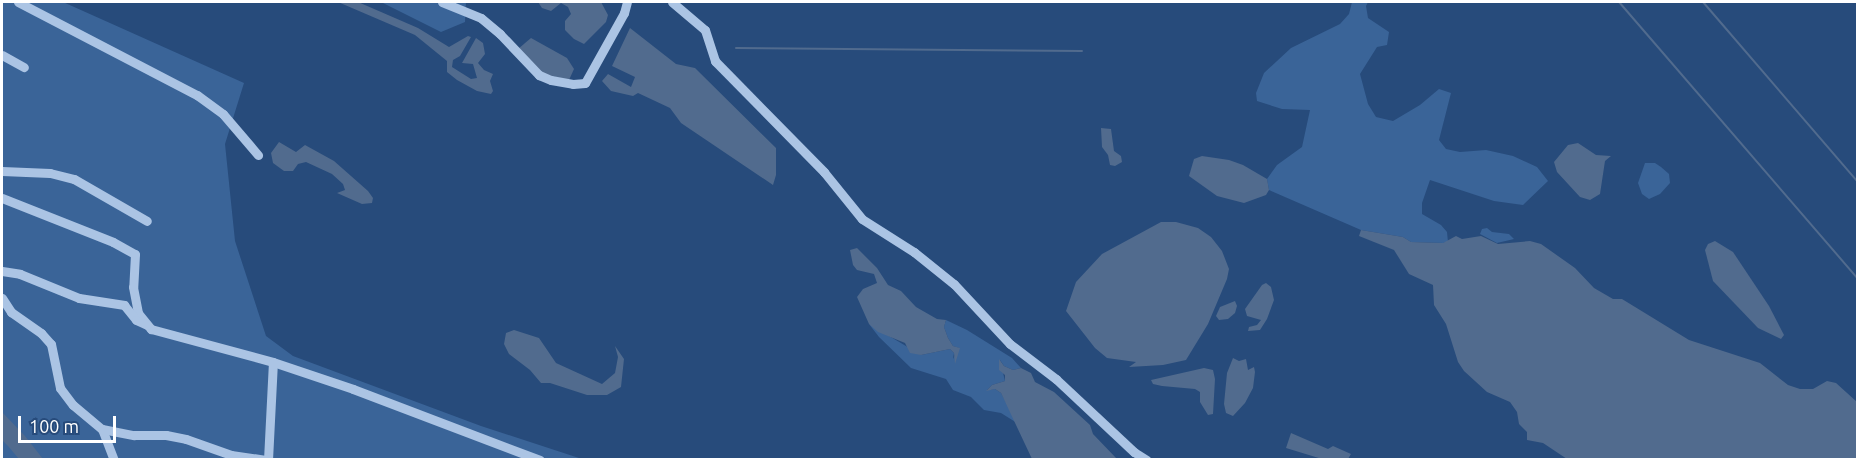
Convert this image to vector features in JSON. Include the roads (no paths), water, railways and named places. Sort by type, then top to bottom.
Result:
[{"type":"street","points":[[18,2],[197,95],[223,114],[258,155]]},
{"type":"street","points":[[442,2],[481,18],[500,34],[539,75],[573,84],[585,83],[624,13],[627,2]]},
{"type":"street","points":[[672,2],[705,30],[715,61],[824,172],[862,219],[914,252],[954,284],[1010,344],[1056,379],[1134,452],[1148,459]]},
{"type":"street","points":[[2,55],[24,67]]},
{"type":"street","points":[[2,171],[50,173],[74,179],[147,221]]},
{"type":"street","points":[[2,198],[112,242],[135,254],[133,286],[138,313],[151,329],[186,341],[273,362],[409,409],[540,459]]},
{"type":"street","points":[[2,271],[20,274],[80,298],[124,305],[136,320],[147,325]]},
{"type":"street","points":[[2,298],[11,312],[41,333],[51,344],[60,388],[74,405],[102,429],[114,459]]},
{"type":"street","points":[[102,429],[134,435],[166,435],[186,439],[231,455],[267,459],[273,362]]},
{"type":"waterway","points":[[1619,2],[1858,279]]},
{"type":"waterway","points":[[1703,2],[1858,182]]},
{"type":"waterway","points":[[736,48],[1082,51]]}]
